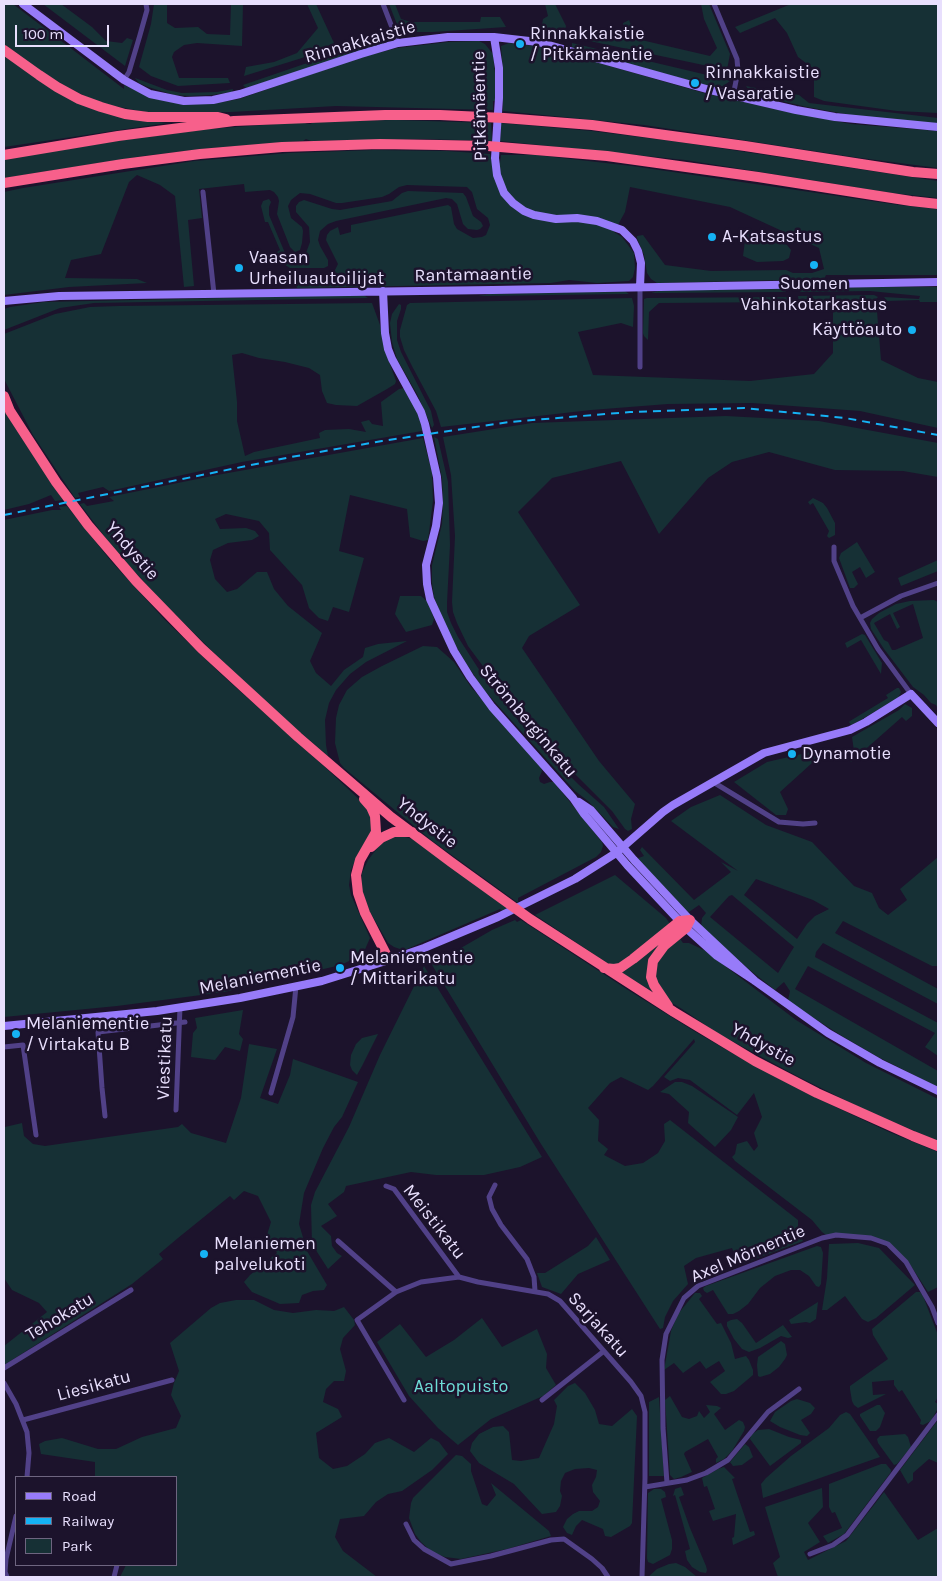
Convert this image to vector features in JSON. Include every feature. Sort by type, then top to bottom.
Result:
[{"type":"highway","points":[[4,50],[57,87],[79,99],[101,107],[125,114],[148,117],[218,117],[234,121]]},
{"type":"highway","points":[[4,155],[118,136],[234,121],[385,114],[489,117],[592,125],[913,172],[938,174]]},
{"type":"highway","points":[[6,184],[171,158],[282,147],[380,144],[488,146],[606,156],[938,204]]},
{"type":"highway","name":"Yhdystie","points":[[4,396],[10,411],[56,482],[88,525],[136,581],[201,648],[298,737],[391,817],[530,919],[604,968],[755,1061],[817,1093],[938,1146]]},
{"type":"highway","points":[[352,784],[371,807],[375,816],[376,832],[367,851]]},
{"type":"highway","points":[[389,960],[365,913],[358,893],[356,875],[360,860],[381,838],[394,832],[412,832]]},
{"type":"highway","points":[[604,968],[620,968],[685,923]]},
{"type":"highway","points":[[674,1012],[654,985],[651,977],[651,968],[652,961],[685,923]]},
{"type":"street","name":"Rinnakkaistie","points":[[23,4],[124,80],[150,94],[169,99],[184,101],[213,100],[249,92],[361,54],[398,44],[448,37],[494,37],[538,42],[733,96],[796,110],[835,117],[938,127]]},
{"type":"street","points":[[124,80],[129,72],[140,35],[146,4]]},
{"type":"street","points":[[382,4],[398,44]]},
{"type":"street","points":[[714,4],[737,59],[738,71],[733,96]]},
{"type":"street","name":"Pitkämäentie","points":[[494,37],[499,68],[495,158],[497,175],[504,193],[513,203],[534,216],[597,221],[622,230],[633,241],[638,251],[641,263],[640,287]]},
{"type":"street","points":[[203,192],[214,294]]},
{"type":"street","name":"Rantamaantie","points":[[5,302],[59,296],[938,282]]},
{"type":"street","points":[[640,287],[640,367]]},
{"type":"street","name":"Strömberginkatu","points":[[384,291],[385,333],[388,349],[426,424],[437,477],[439,503],[436,526],[426,565],[430,599],[454,651],[470,677],[492,707],[536,754],[616,853],[717,956],[756,981],[828,1033],[880,1063],[938,1091]]},
{"type":"street","points":[[834,547],[834,561],[853,606],[878,649],[911,694],[938,723]]},
{"type":"street","points":[[860,618],[902,596],[938,582]]},
{"type":"street","points":[[616,853],[663,812],[764,753],[850,730],[911,694]]},
{"type":"street","points":[[713,782],[771,819],[779,822],[815,823]]},
{"type":"street","name":"Strömberginkatu","points":[[573,798],[591,810],[685,923]]},
{"type":"street","name":"Melaniementie","points":[[4,1026],[180,1008],[322,981],[424,948],[498,917],[581,876],[616,853]]},
{"type":"street","points":[[271,1093],[293,1017],[296,986]]},
{"type":"street","name":"Viestikatu","points":[[176,1110],[182,1022],[180,1008]]},
{"type":"street","points":[[105,1116],[98,1032],[182,1022]]},
{"type":"street","points":[[4,1046],[23,1045],[36,1135]]},
{"type":"street","points":[[495,1185],[489,1197],[492,1209],[501,1225],[527,1260],[534,1276],[535,1291]]},
{"type":"street","name":"Meistikatu","points":[[386,1186],[394,1189],[459,1277]]},
{"type":"street","name":"Axel Mörnentie","points":[[667,1484],[663,1428],[662,1360],[666,1334],[684,1298],[698,1286],[822,1238],[836,1235],[871,1238],[888,1244],[906,1262],[932,1307],[938,1323]]},
{"type":"street","points":[[338,1241],[396,1292]]},
{"type":"street","name":"Sarjakatu","points":[[404,1400],[356,1320],[396,1292],[421,1282],[459,1277],[548,1294],[560,1301],[641,1396],[645,1412],[642,1577]]},
{"type":"street","name":"Tehokatu","points":[[4,1368],[131,1290]]},
{"type":"street","points":[[542,1400],[604,1351]]},
{"type":"street","name":"Liesikatu","points":[[23,1420],[172,1380]]},
{"type":"street","points":[[4,1383],[16,1404],[27,1432],[29,1453],[27,1476]]},
{"type":"street","points":[[645,1487],[686,1480],[706,1473],[728,1460],[768,1412],[799,1389]]},
{"type":"street","points":[[810,1554],[832,1545],[847,1535],[938,1415]]},
{"type":"street","points":[[7,1577],[5,1572],[6,1559],[15,1520]]},
{"type":"street","points":[[406,1524],[414,1540],[424,1549],[451,1564],[492,1556],[551,1540],[564,1539],[592,1558],[608,1577]]},
{"type":"green space","points":[[4,4],[13,4],[124,89],[124,85],[160,100],[183,104],[211,104],[239,99],[358,58],[397,48],[448,42],[479,41],[485,44],[493,54],[495,73],[503,72],[501,46],[509,43],[543,47],[704,93],[783,111],[851,124],[938,131],[938,168],[644,125],[503,111],[503,101],[493,101],[493,110],[336,106],[231,112],[150,113],[99,103],[37,69],[4,45]]},
{"type":"green space","points":[[43,4],[61,4],[92,27],[106,41],[122,43],[127,38],[133,40],[125,66]]},
{"type":"green space","points":[[154,4],[167,4],[167,23],[175,28],[198,27],[207,34],[230,35],[231,4],[243,4],[242,46],[197,43],[184,45],[174,52],[172,57],[179,78],[228,78],[230,83],[178,86],[151,76],[139,67],[151,24]]},
{"type":"green space","points":[[307,4],[316,4],[334,43],[302,58],[244,76],[246,67],[274,62],[297,53],[318,28]]},
{"type":"green space","points":[[389,4],[395,4],[401,19],[411,22],[480,22],[481,17],[500,17],[506,27],[404,32],[398,27]]},
{"type":"green space","points":[[545,4],[555,4],[566,26],[564,35],[541,30],[543,19],[548,16]]},
{"type":"green space","points":[[701,4],[709,4],[730,54],[727,70],[580,39],[591,34],[625,38],[623,23],[629,20],[637,39],[710,56],[717,48],[704,19]]},
{"type":"green space","points":[[791,4],[938,4],[938,113],[897,111],[824,101],[814,97],[814,69],[798,57],[787,33],[775,18],[740,33],[735,27]]},
{"type":"green space","points":[[389,39],[386,43],[376,47],[246,88],[243,85],[351,48]]},
{"type":"green space","points":[[572,43],[730,81],[723,86],[705,85],[574,49]]},
{"type":"green space","points":[[4,55],[123,117],[166,123],[174,122],[4,147]]},
{"type":"green space","points":[[135,78],[167,90],[182,93],[217,92],[233,89],[232,92],[212,95],[174,95],[148,87],[139,83]]},
{"type":"green space","points":[[746,86],[799,95],[809,103],[938,118],[938,124],[862,117],[807,107],[752,94]]},
{"type":"green space","points":[[396,120],[491,123],[492,141],[424,139],[311,141],[306,139],[303,141],[210,148],[143,156],[4,178],[4,159],[124,140],[208,129],[304,122],[311,124],[313,121]]},
{"type":"green space","points":[[501,123],[592,131],[679,142],[938,181],[938,198],[892,193],[685,160],[500,141]]},
{"type":"green space","points":[[374,150],[447,151],[490,154],[492,162],[500,163],[501,155],[536,155],[632,166],[938,209],[938,275],[826,275],[824,279],[657,283],[647,273],[644,255],[637,236],[643,235],[665,265],[711,271],[786,270],[793,273],[812,273],[824,269],[819,248],[730,207],[630,187],[625,212],[614,232],[622,237],[634,253],[635,268],[633,277],[629,281],[597,283],[569,280],[551,283],[297,288],[296,285],[303,281],[288,281],[288,275],[323,275],[335,270],[338,264],[326,240],[330,231],[338,227],[340,235],[351,232],[351,225],[448,205],[451,207],[454,224],[457,229],[473,238],[486,235],[490,225],[488,218],[477,209],[472,192],[467,187],[407,185],[399,187],[382,197],[342,203],[300,193],[291,200],[288,206],[291,218],[302,227],[303,231],[300,250],[295,252],[290,247],[277,214],[278,197],[270,190],[245,192],[244,184],[199,189],[202,218],[188,220],[194,286],[184,287],[175,196],[160,185],[137,175],[129,182],[101,254],[71,260],[65,278],[137,279],[147,283],[69,287],[4,295],[4,192],[194,161],[289,153]]},
{"type":"green space","points":[[408,191],[463,193],[473,216],[483,226],[477,230],[468,229],[463,224],[457,204],[452,199],[446,198],[336,221],[328,224],[320,231],[318,240],[328,260],[328,266],[324,268],[290,268],[282,263],[277,252],[280,250],[268,222],[265,222],[261,206],[263,201],[269,199],[271,202],[269,215],[285,253],[297,259],[306,253],[310,242],[309,227],[296,212],[296,206],[299,202],[304,200],[340,210],[392,201]]},
{"type":"green space","points":[[750,230],[787,245],[791,250],[789,258],[783,261],[757,262],[743,256],[746,233]]},
{"type":"green space","points":[[938,287],[938,302],[920,302],[919,300],[887,301],[884,297],[919,299],[920,296],[870,291],[800,292],[802,288]]},
{"type":"green space","points":[[784,289],[786,292],[651,293],[662,290]]},
{"type":"green space","points":[[625,291],[629,294],[478,296],[490,294]]},
{"type":"green space","points":[[358,295],[368,298],[94,303],[60,308],[4,330],[4,309],[44,302]]},
{"type":"green space","points":[[874,295],[878,297],[876,299],[881,360],[918,378],[938,382],[938,428],[860,411],[752,403],[668,404],[591,410],[441,427],[436,411],[404,350],[400,337],[407,305],[410,303],[632,298],[634,306],[633,327],[621,323],[578,332],[593,375],[750,381],[814,374],[833,353],[833,301],[799,302],[798,296]]},
{"type":"green space","points":[[788,297],[789,302],[659,303],[649,312],[648,340],[643,333],[644,299],[647,298]]},
{"type":"green space","points":[[372,303],[396,381],[395,384],[357,406],[327,403],[322,391],[320,375],[309,368],[242,353],[232,355],[237,421],[245,456],[254,452],[320,438],[319,433],[325,430],[349,429],[366,432],[361,422],[369,420],[372,424],[383,426],[381,402],[399,389],[404,388],[424,429],[422,431],[242,462],[109,491],[103,487],[78,493],[80,497],[75,498],[33,435],[4,379],[4,334],[55,314],[90,307]]},
{"type":"green space","points":[[399,304],[401,309],[397,321],[397,340],[401,352],[431,411],[434,425],[432,428],[417,394],[397,359],[392,342],[390,323],[392,314]]},
{"type":"green space","points":[[4,409],[63,500],[55,501],[51,495],[29,504],[4,510]]},
{"type":"green space","points":[[726,416],[819,421],[938,443],[938,477],[903,471],[835,470],[769,452],[732,462],[708,478],[659,534],[621,461],[552,478],[518,512],[580,605],[529,636],[522,648],[599,761],[635,804],[631,819],[632,829],[628,831],[612,811],[558,757],[511,704],[468,646],[457,623],[452,602],[455,536],[451,475],[443,437],[532,423]]},
{"type":"green space","points":[[434,437],[438,439],[448,482],[450,545],[447,612],[451,623],[478,668],[511,712],[545,751],[604,807],[619,829],[613,827],[588,801],[575,791],[484,690],[448,632],[434,597],[432,583],[432,565],[442,524],[443,503],[442,478]]},
{"type":"green space","points":[[423,438],[432,472],[433,501],[428,540],[423,541],[410,537],[407,509],[350,495],[339,551],[364,558],[349,612],[333,607],[328,621],[319,618],[309,608],[302,585],[270,550],[269,533],[259,521],[226,514],[215,519],[220,529],[246,528],[255,531],[259,536],[252,540],[228,543],[213,550],[210,560],[215,579],[227,592],[237,589],[257,572],[267,572],[274,589],[288,606],[322,633],[310,661],[316,673],[331,686],[344,670],[363,657],[365,648],[378,644],[407,641],[366,662],[350,674],[336,690],[329,703],[325,720],[328,756],[272,708],[154,593],[114,549],[80,504],[84,503],[87,506],[114,501],[109,497],[217,475]]},
{"type":"green space","points":[[813,498],[823,503],[835,523],[835,535],[829,538],[827,536],[829,531],[813,503],[810,505],[808,502]]},
{"type":"green space","points":[[67,506],[111,561],[165,620],[222,675],[363,803],[371,815],[372,832],[351,870],[349,885],[351,895],[370,938],[363,954],[341,965],[224,992],[117,1006],[4,1017],[4,520],[52,510],[61,510],[59,507]]},
{"type":"green space","points":[[857,542],[875,572],[866,578],[860,567],[852,572],[858,584],[854,588],[850,588],[839,558],[841,553]]},
{"type":"green space","points":[[938,560],[938,571],[901,586],[898,578]]},
{"type":"green space","points":[[400,596],[421,596],[428,602],[434,619],[432,625],[406,632],[395,614]]},
{"type":"green space","points":[[934,600],[938,602],[938,709],[936,705],[931,703],[913,687],[871,629],[870,623],[872,619],[879,613],[896,604],[910,601]],"holes":[[[913,604],[923,638],[892,650],[874,623],[890,614],[897,629],[900,627],[893,613]]]},
{"type":"green space","points":[[862,634],[865,635],[882,663],[881,674],[861,640],[847,648],[845,643]]},
{"type":"green space","points":[[423,646],[437,647],[454,662],[471,687],[541,766],[540,782],[544,784],[554,782],[602,842],[601,852],[596,857],[518,898],[518,903],[431,840],[340,763],[335,743],[336,718],[339,705],[347,690],[362,677]]},
{"type":"green space","points":[[897,688],[901,692],[898,698],[851,725],[850,721],[888,698],[886,695]]},
{"type":"green space","points":[[905,704],[912,708],[912,716],[906,721],[902,717],[851,762],[847,757],[854,751],[852,737],[899,710]]},
{"type":"green space","points":[[819,750],[822,754],[780,792],[788,809],[786,815],[776,815],[734,782],[767,762]]},
{"type":"green space","points":[[720,795],[766,825],[812,842],[854,886],[872,893],[879,908],[888,915],[907,900],[900,889],[938,857],[938,966],[932,966],[843,921],[835,933],[938,989],[938,1004],[823,943],[816,952],[815,957],[938,1023],[938,1056],[925,1047],[935,1033],[808,966],[795,989],[938,1071],[938,1087],[878,1057],[792,1004],[788,1000],[790,991],[784,982],[775,990],[751,971],[701,927],[702,918],[706,913],[699,905],[689,912],[684,910],[674,897],[636,859],[644,856],[640,850],[642,847],[694,900],[731,872],[721,862],[738,871],[671,821],[691,807]],"holes":[[[756,879],[813,900],[829,909],[815,916],[797,939],[744,895]],[[732,895],[794,947],[778,973],[710,917]]]},
{"type":"green space","points":[[398,835],[413,839],[507,908],[502,911],[500,909],[407,949],[400,949],[388,943],[370,912],[361,888],[362,873],[368,860],[379,846],[389,838]]},
{"type":"green space","points":[[615,875],[666,918],[683,943],[689,943],[704,950],[796,1020],[866,1063],[938,1099],[938,1141],[861,1108],[717,1033],[535,915]]},
{"type":"green space","points":[[515,920],[517,922],[521,920],[628,990],[744,1060],[808,1094],[889,1132],[938,1152],[938,1287],[928,1292],[909,1263],[888,1242],[826,1235],[812,1220],[735,1161],[732,1157],[735,1154],[737,1144],[747,1141],[754,1151],[758,1146],[754,1133],[762,1117],[754,1093],[737,1115],[690,1080],[678,1078],[670,1081],[664,1077],[695,1042],[694,1039],[648,1090],[621,1077],[610,1083],[588,1108],[599,1120],[598,1141],[608,1149],[604,1155],[625,1166],[643,1163],[658,1153],[665,1141],[664,1124],[670,1120],[798,1220],[798,1231],[803,1241],[739,1265],[732,1248],[696,1258],[684,1266],[688,1284],[673,1301],[665,1317],[663,1328],[660,1329],[541,1144],[429,960],[454,952],[492,930]]},
{"type":"green space","points":[[424,966],[542,1157],[520,1167],[484,1175],[436,1175],[411,1172],[346,1186],[344,1192],[328,1204],[337,1216],[321,1226],[331,1236],[332,1246],[342,1256],[328,1269],[312,1244],[311,1205],[315,1192],[349,1127],[380,1055]]},
{"type":"green space","points":[[243,1010],[239,1034],[243,1039],[240,1051],[225,1047],[215,1060],[191,1057],[193,1033],[197,1028],[195,1018]]},
{"type":"green space","points":[[378,1034],[357,1075],[350,1065],[351,1055],[356,1044],[362,1038]]},
{"type":"green space","points":[[249,1044],[277,1049],[260,1098],[278,1104],[290,1075],[293,1059],[358,1082],[342,1117],[334,1127],[323,1148],[304,1193],[299,1224],[307,1251],[327,1285],[324,1290],[302,1295],[299,1303],[280,1304],[252,1292],[247,1286],[244,1282],[250,1275],[277,1253],[267,1235],[271,1222],[258,1196],[244,1191],[234,1200],[230,1196],[178,1238],[159,1254],[163,1259],[132,1284],[4,1365],[4,1346],[47,1312],[39,1303],[12,1290],[4,1278],[5,1127],[22,1123],[24,1136],[33,1144],[45,1146],[178,1127],[182,1124],[191,1133],[226,1143],[241,1098]]},
{"type":"green space","points":[[675,1082],[682,1082],[692,1086],[738,1117],[731,1130],[715,1147],[688,1123],[689,1112],[669,1094],[660,1092]]},
{"type":"green space","points":[[596,1237],[610,1260],[578,1274],[561,1294],[542,1287],[537,1273],[545,1273],[588,1246]]},
{"type":"green space","points":[[858,1243],[879,1248],[915,1285],[876,1318],[868,1322],[862,1319],[845,1296],[827,1310],[822,1310],[827,1278],[829,1244]]},
{"type":"green space","points":[[817,1246],[821,1247],[823,1253],[821,1284],[819,1287],[816,1286],[809,1276],[800,1270],[791,1270],[775,1276],[760,1288],[748,1304],[733,1314],[728,1314],[713,1290],[707,1293],[704,1291],[703,1288],[706,1286]]},
{"type":"green space","points":[[916,1292],[920,1292],[923,1296],[938,1335],[938,1397],[935,1402],[938,1404],[938,1408],[931,1421],[923,1425],[920,1424],[921,1420],[902,1390],[899,1392],[894,1385],[894,1380],[872,1382],[873,1395],[886,1394],[858,1408],[852,1401],[850,1389],[850,1386],[888,1359],[873,1335],[872,1329]]},
{"type":"green space","points":[[695,1293],[700,1293],[702,1296],[699,1299],[717,1324],[721,1323],[731,1343],[735,1359],[746,1356],[753,1370],[753,1375],[734,1391],[726,1394],[721,1394],[710,1382],[725,1371],[719,1361],[706,1369],[700,1361],[683,1373],[674,1363],[664,1370],[671,1331],[678,1314]]},
{"type":"green space","points":[[236,1300],[254,1300],[274,1310],[293,1313],[316,1310],[334,1311],[344,1307],[354,1320],[355,1325],[343,1338],[340,1349],[346,1371],[344,1381],[334,1381],[326,1389],[323,1402],[338,1409],[342,1417],[316,1433],[319,1458],[333,1469],[347,1466],[365,1454],[375,1443],[389,1438],[414,1452],[431,1438],[439,1442],[448,1454],[432,1470],[402,1491],[388,1494],[376,1502],[364,1516],[340,1519],[335,1537],[343,1551],[377,1577],[120,1577],[126,1566],[178,1566],[178,1476],[95,1476],[95,1462],[41,1454],[39,1444],[45,1441],[62,1438],[98,1449],[116,1449],[142,1437],[176,1428],[181,1416],[171,1395],[179,1371],[170,1343],[211,1308],[220,1303]]},
{"type":"green space","points":[[818,1302],[816,1319],[810,1323],[791,1324],[789,1320]]},
{"type":"green space","name":"Aaltopuisto","points":[[482,1318],[502,1347],[537,1329],[547,1354],[546,1368],[556,1385],[543,1396],[491,1419],[458,1445],[438,1428],[409,1396],[377,1342],[400,1324],[426,1357],[454,1340]]},
{"type":"green space","points":[[737,1319],[756,1343],[783,1325],[792,1337],[781,1336],[749,1352],[742,1349],[727,1326],[727,1322]]},
{"type":"green space","points":[[781,1341],[785,1344],[787,1355],[785,1359],[770,1374],[758,1376],[758,1357]]},
{"type":"green space","points":[[575,1383],[585,1393],[595,1410],[599,1424],[612,1426],[632,1409],[637,1416],[632,1523],[611,1537],[605,1536],[603,1529],[582,1520],[576,1526],[572,1535],[567,1533],[563,1527],[567,1519],[573,1514],[579,1511],[592,1511],[598,1507],[600,1501],[593,1492],[592,1485],[597,1470],[589,1468],[575,1469],[565,1473],[561,1481],[560,1491],[562,1496],[560,1506],[556,1512],[542,1514],[514,1484],[479,1463],[470,1451],[472,1443],[479,1434],[493,1427],[503,1426],[509,1432],[512,1460],[521,1461],[539,1458],[554,1424],[557,1406],[554,1400],[568,1386]]},
{"type":"green space","points":[[670,1396],[682,1417],[689,1419],[697,1416],[699,1411],[704,1418],[710,1412],[706,1405],[717,1406],[721,1408],[714,1414],[725,1430],[739,1420],[743,1422],[745,1427],[732,1451],[724,1459],[716,1463],[718,1457],[708,1439],[685,1452],[684,1454],[692,1472],[674,1479],[670,1475],[665,1400]]},
{"type":"green space","points":[[659,1397],[664,1476],[649,1476],[649,1402]]},
{"type":"green space","points":[[797,1399],[810,1403],[815,1408],[811,1414],[801,1420],[810,1433],[807,1436],[780,1427],[770,1421],[775,1412]]},
{"type":"green space","points":[[880,1405],[885,1413],[880,1427],[876,1431],[870,1431],[860,1414]]},
{"type":"green space","points":[[846,1412],[850,1414],[880,1457],[763,1498],[761,1484],[766,1478],[791,1456],[829,1428],[840,1415]]},
{"type":"green space","points":[[938,1420],[938,1463],[929,1459],[913,1473],[913,1480],[908,1484],[900,1470]]},
{"type":"green space","points":[[769,1429],[801,1440],[801,1443],[770,1466],[750,1439],[751,1435],[758,1430]]},
{"type":"green space","points":[[905,1434],[911,1447],[894,1465],[877,1439],[880,1436]]},
{"type":"green space","points":[[745,1444],[749,1447],[753,1457],[742,1465],[733,1466],[730,1462]]},
{"type":"green space","points":[[456,1455],[462,1456],[471,1464],[471,1471],[482,1504],[487,1506],[496,1495],[491,1483],[549,1531],[551,1536],[507,1549],[461,1559],[445,1557],[432,1552],[415,1534],[409,1518],[411,1503],[413,1498]]},
{"type":"green space","points":[[881,1464],[886,1464],[891,1472],[844,1534],[828,1543],[823,1536],[842,1528],[835,1512],[832,1513],[829,1507],[829,1484]]},
{"type":"green space","points":[[724,1467],[735,1478],[732,1479],[750,1532],[754,1531],[755,1535],[733,1545],[732,1538],[734,1537],[736,1514],[713,1521],[709,1511],[715,1509],[707,1486],[704,1487],[702,1478]]},
{"type":"green space","points":[[681,1487],[684,1495],[679,1497],[706,1566],[706,1573],[692,1567],[687,1560],[685,1551],[690,1549],[675,1495],[673,1496],[675,1489]]},
{"type":"green space","points":[[822,1488],[823,1507],[808,1523],[820,1542],[804,1552],[808,1560],[846,1541],[884,1492],[918,1540],[938,1528],[938,1576],[778,1577],[773,1563],[780,1557],[765,1507]]},
{"type":"green space","points":[[654,1489],[661,1489],[665,1492],[666,1497],[661,1499],[672,1540],[672,1549],[670,1555],[653,1564],[648,1562],[647,1558],[648,1493]]},
{"type":"green space","points":[[676,1563],[685,1567],[697,1577],[648,1577],[657,1569]]},
{"type":"railway","points":[[4,515],[291,457],[509,422],[630,412],[744,408],[845,418],[938,435]]},
{"type":"place","name":"Rinnakkaistie / Pitkämäentie","points":[[520,44]]},
{"type":"place","name":"Rinnakkaistie / Vasaratie","points":[[695,83]]},
{"type":"place","name":"A-Katsastus","points":[[712,237]]},
{"type":"place","name":"Suomen Vahinkotarkastus","points":[[814,265]]},
{"type":"place","name":"Vaasan Urheiluautoilijat","points":[[239,268]]},
{"type":"place","name":"Käyttöauto","points":[[912,330]]},
{"type":"place","name":"Dynamotie","points":[[792,754]]},
{"type":"place","name":"Melaniementie / Mittarikatu","points":[[340,968]]},
{"type":"place","name":"Melaniementie / Virtakatu B","points":[[16,1034]]},
{"type":"place","name":"Melaniemen palvelukoti","points":[[204,1254]]}]
